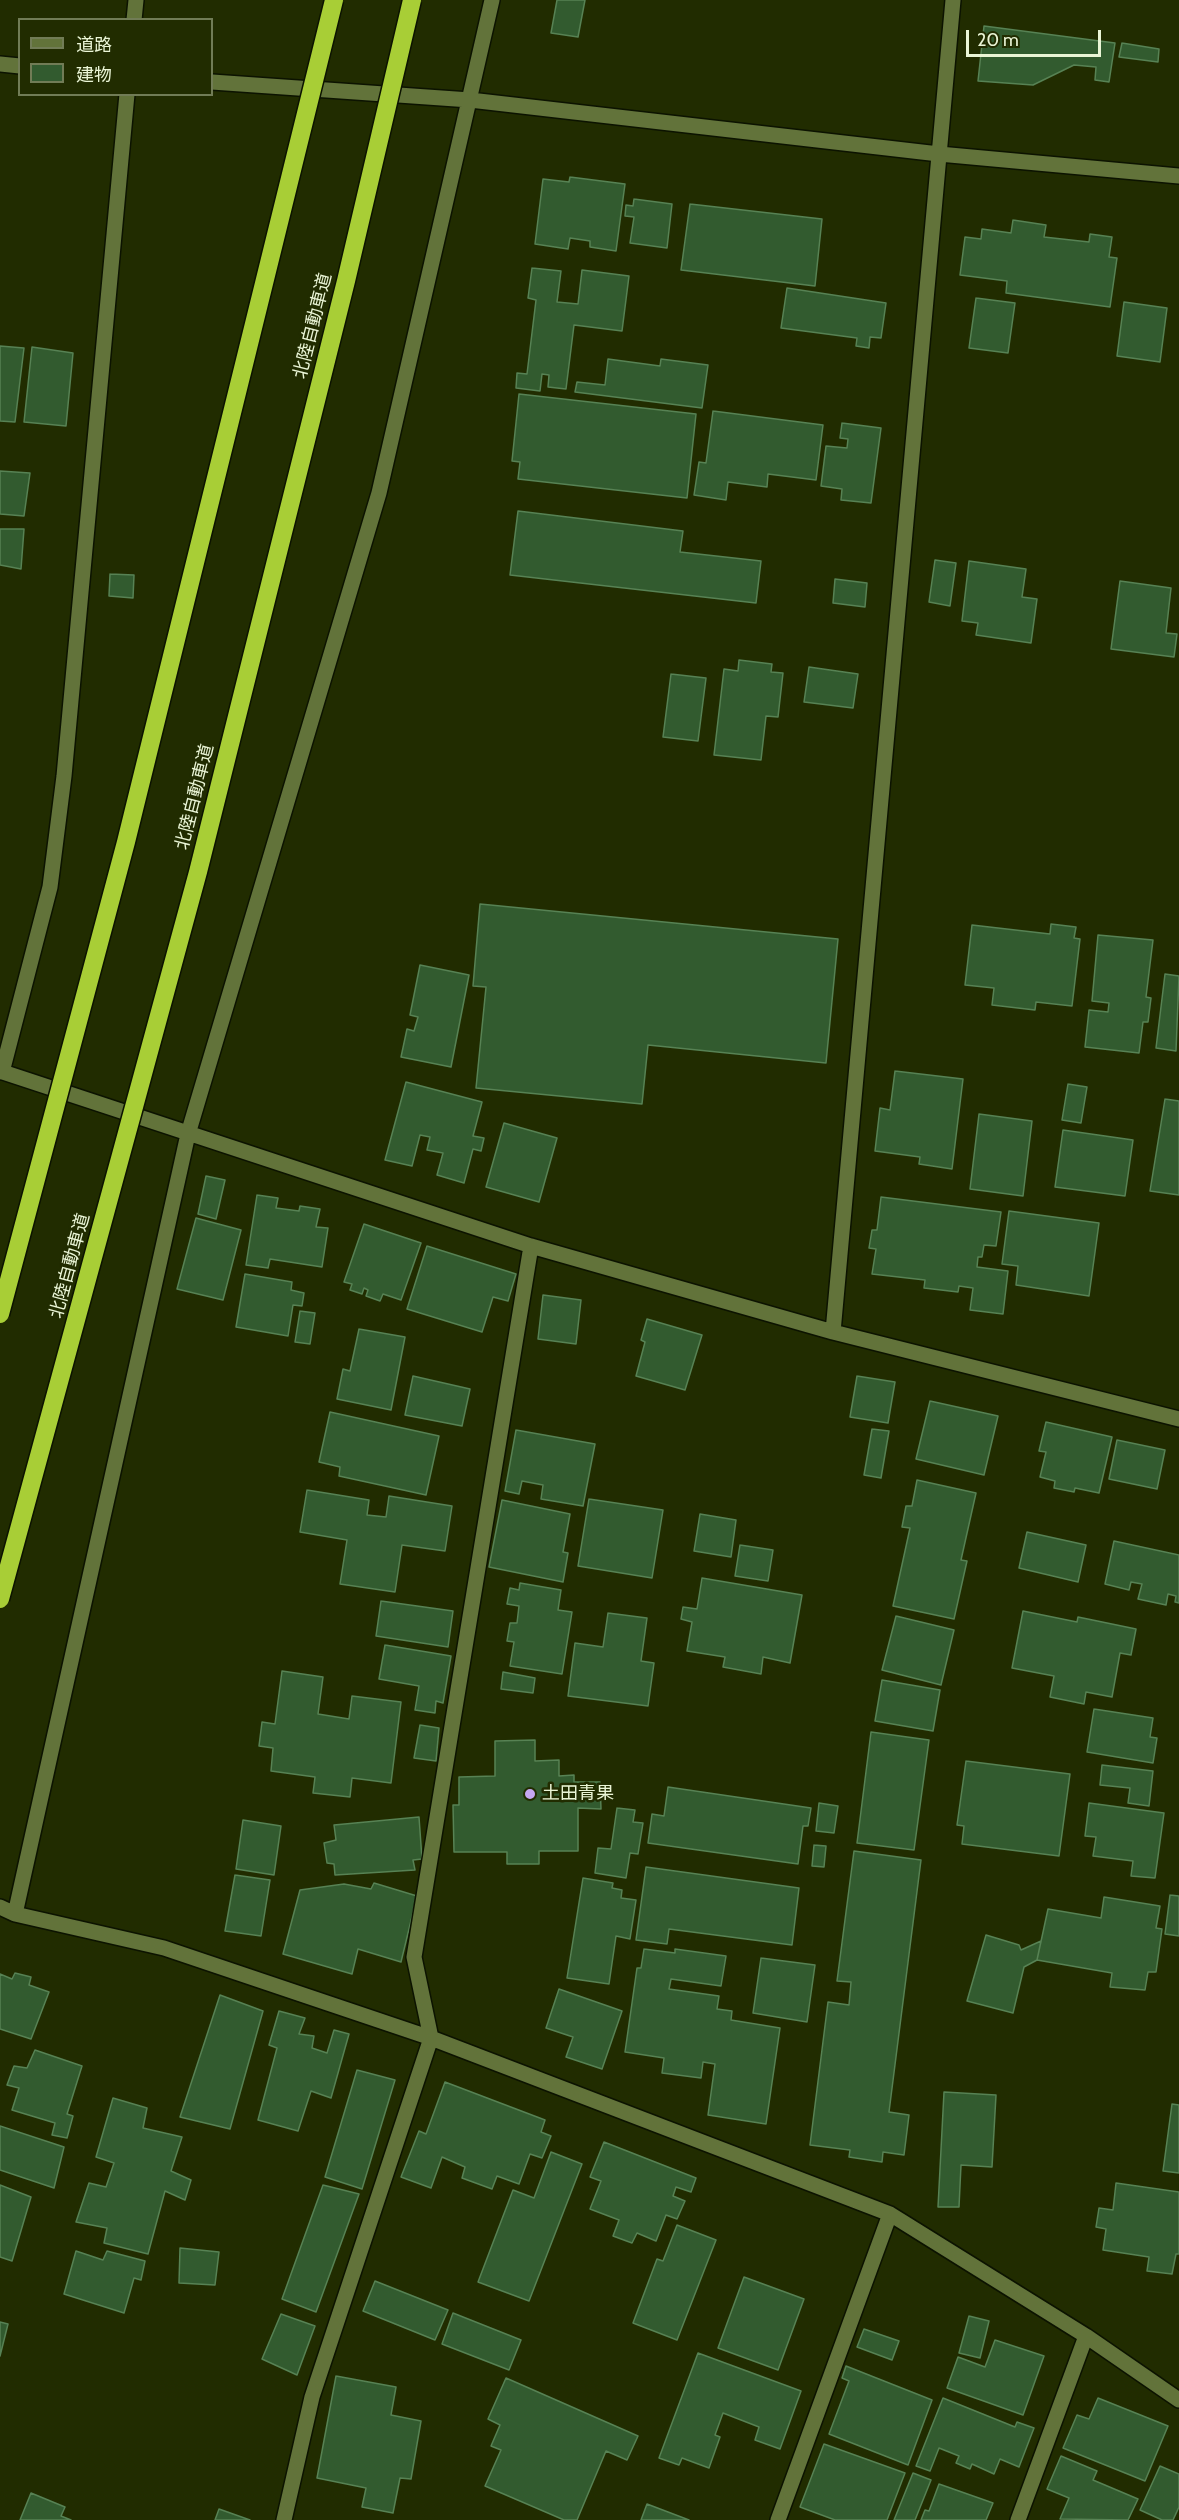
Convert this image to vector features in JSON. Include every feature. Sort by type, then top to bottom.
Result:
[{"type":"highway","points":[[0,1314],[129,830],[334,0]]},
{"type":"highway","name":"北陸自動車道","points":[[0,1599],[201,861],[344,293],[412,0]]},
{"type":"street","points":[[134,18],[136,0]]},
{"type":"street","points":[[15,1914],[188,1134],[379,493],[492,0]]},
{"type":"street","points":[[833,1332],[953,0]]},
{"type":"street","points":[[0,64],[18,66]]},
{"type":"street","points":[[213,82],[470,100],[939,154],[1179,176]]},
{"type":"street","points":[[127,96],[64,776],[50,887],[1,1071],[531,1246],[833,1332],[1179,1419]]},
{"type":"street","points":[[284,2520],[312,2397],[431,2038],[414,1957],[531,1246]]},
{"type":"street","points":[[0,1907],[15,1914],[164,1948],[431,2038],[890,2214],[1086,2336],[1179,2400]]},
{"type":"street","points":[[778,2520],[890,2214]]},
{"type":"street","points":[[1018,2520],[1086,2336]]},
{"type":"building","points":[[557,0],[585,0],[578,37],[551,33]]},
{"type":"building","points":[[984,26],[1115,43],[1109,82],[1095,80],[1096,67],[1074,65],[1033,85],[978,81]]},
{"type":"building","points":[[1122,43],[1159,49],[1158,62],[1119,57]]},
{"type":"building","points":[[570,177],[625,184],[616,251],[590,247],[590,241],[570,238],[568,249],[535,244],[543,179],[569,182]]},
{"type":"building","points":[[634,199],[672,204],[667,248],[630,243],[634,217],[625,216],[626,205],[633,206]]},
{"type":"building","points":[[690,204],[822,219],[815,286],[681,270]]},
{"type":"building","points":[[1013,220],[1046,225],[1044,237],[1089,242],[1090,234],[1112,237],[1109,257],[1117,258],[1110,307],[1006,293],[1007,281],[960,275],[965,237],[981,239],[982,229],[1011,233]]},
{"type":"building","points":[[532,268],[561,271],[557,302],[578,304],[582,270],[629,276],[622,331],[574,325],[566,389],[548,387],[549,375],[542,374],[540,391],[516,388],[517,373],[527,374],[536,300],[528,298]]},
{"type":"building","points":[[787,288],[886,303],[881,338],[870,337],[869,348],[856,346],[857,338],[781,328]]},
{"type":"building","points":[[976,298],[1015,303],[1008,353],[969,348]]},
{"type":"building","points":[[1124,302],[1167,308],[1160,362],[1117,356]]},
{"type":"building","points":[[0,346],[24,348],[15,422],[0,421]]},
{"type":"building","points":[[32,347],[73,353],[66,426],[24,422]]},
{"type":"building","points":[[608,359],[660,366],[661,359],[708,365],[702,408],[575,392],[577,382],[605,385]]},
{"type":"building","points":[[519,394],[696,414],[687,498],[518,479],[520,462],[512,461]]},
{"type":"building","points":[[713,411],[823,425],[816,480],[768,474],[767,487],[728,482],[726,500],[694,495],[699,462],[706,463]]},
{"type":"building","points":[[842,423],[881,428],[871,503],[841,500],[842,489],[821,486],[826,446],[847,448],[848,439],[840,438]]},
{"type":"building","points":[[0,471],[30,473],[24,516],[0,514]]},
{"type":"building","points":[[518,511],[683,531],[680,552],[761,561],[756,603],[510,575]]},
{"type":"building","points":[[0,529],[24,529],[21,569],[0,565]]},
{"type":"building","points":[[935,560],[956,563],[950,606],[929,602]]},
{"type":"building","points":[[969,561],[1026,569],[1022,597],[1037,599],[1031,643],[976,635],[978,623],[962,621]]},
{"type":"building","points":[[110,574],[134,575],[133,598],[109,596]]},
{"type":"building","points":[[835,579],[867,583],[865,607],[833,603]]},
{"type":"building","points":[[1120,581],[1171,588],[1166,633],[1177,634],[1174,657],[1111,649]]},
{"type":"building","points":[[739,660],[772,664],[771,672],[783,673],[778,717],[766,716],[761,760],[714,755],[724,669],[738,671]]},
{"type":"building","points":[[809,667],[858,674],[853,708],[804,702]]},
{"type":"building","points":[[671,674],[706,678],[698,741],[663,737]]},
{"type":"building","points":[[480,904],[838,939],[826,1063],[648,1045],[642,1104],[476,1088],[486,987],[473,986]]},
{"type":"building","points":[[1051,924],[1076,927],[1074,938],[1080,939],[1072,1006],[1036,1002],[1035,1010],[992,1005],[994,988],[965,985],[972,925],[1050,934]]},
{"type":"building","points":[[1098,935],[1153,940],[1146,997],[1151,998],[1148,1022],[1143,1022],[1139,1053],[1085,1047],[1089,1010],[1108,1012],[1109,1003],[1092,1001]]},
{"type":"building","points":[[420,965],[469,975],[451,1067],[401,1057],[407,1029],[414,1031],[418,1017],[410,1015]]},
{"type":"building","points":[[1165,974],[1179,976],[1176,1051],[1156,1048]]},
{"type":"building","points":[[895,1071],[963,1079],[952,1169],[919,1164],[920,1157],[875,1151],[880,1108],[890,1110]]},
{"type":"building","points":[[406,1082],[482,1102],[473,1136],[484,1138],[481,1151],[473,1149],[464,1183],[437,1175],[443,1153],[427,1150],[430,1137],[420,1135],[412,1166],[385,1160]]},
{"type":"building","points":[[1068,1084],[1087,1087],[1081,1123],[1062,1120]]},
{"type":"building","points":[[1165,1099],[1179,1101],[1179,1195],[1150,1191]]},
{"type":"building","points":[[979,1114],[1032,1121],[1023,1196],[970,1189]]},
{"type":"building","points":[[504,1123],[557,1138],[539,1202],[486,1187]]},
{"type":"building","points":[[1063,1130],[1133,1140],[1125,1196],[1055,1187]]},
{"type":"building","points":[[206,1176],[225,1180],[216,1219],[198,1214]]},
{"type":"building","points":[[257,1195],[278,1198],[276,1208],[299,1211],[300,1206],[320,1209],[316,1227],[328,1228],[322,1267],[270,1259],[268,1268],[246,1265]]},
{"type":"building","points":[[881,1197],[1001,1212],[996,1246],[984,1245],[982,1257],[978,1257],[977,1267],[1008,1271],[1003,1314],[970,1310],[973,1288],[959,1286],[958,1292],[924,1288],[925,1280],[872,1274],[876,1249],[869,1248],[872,1230],[877,1230]]},
{"type":"building","points":[[1009,1211],[1099,1223],[1089,1296],[1016,1285],[1018,1266],[1002,1264]]},
{"type":"building","points":[[196,1218],[241,1230],[223,1300],[177,1289]]},
{"type":"building","points":[[364,1224],[421,1243],[401,1300],[383,1294],[380,1301],[366,1296],[368,1290],[364,1288],[362,1294],[350,1290],[352,1284],[344,1282]]},
{"type":"building","points":[[427,1246],[516,1274],[508,1301],[493,1297],[482,1332],[407,1309]]},
{"type":"building","points":[[245,1274],[292,1282],[291,1290],[304,1293],[302,1306],[293,1305],[288,1336],[236,1327]]},
{"type":"building","points":[[543,1295],[581,1300],[576,1344],[538,1339]]},
{"type":"building","points":[[300,1311],[315,1313],[310,1344],[295,1342]]},
{"type":"building","points":[[647,1319],[702,1335],[685,1390],[636,1376],[645,1342],[641,1340]]},
{"type":"building","points":[[359,1329],[405,1337],[391,1410],[337,1399],[343,1369],[350,1371]]},
{"type":"building","points":[[413,1376],[470,1389],[462,1426],[405,1415]]},
{"type":"building","points":[[857,1376],[895,1382],[888,1423],[850,1417]]},
{"type":"building","points":[[930,1401],[998,1416],[984,1475],[916,1459]]},
{"type":"building","points":[[330,1412],[439,1436],[426,1495],[339,1476],[340,1467],[319,1462]]},
{"type":"building","points":[[1046,1422],[1112,1437],[1099,1493],[1075,1488],[1074,1492],[1054,1488],[1055,1481],[1040,1477],[1046,1452],[1039,1451]]},
{"type":"building","points":[[872,1429],[889,1431],[881,1478],[864,1475]]},
{"type":"building","points":[[516,1430],[595,1444],[583,1506],[541,1499],[543,1485],[522,1481],[519,1494],[505,1491]]},
{"type":"building","points":[[1117,1440],[1165,1450],[1157,1489],[1109,1479]]},
{"type":"building","points":[[917,1480],[976,1493],[961,1560],[967,1561],[954,1619],[893,1606],[910,1528],[902,1527],[906,1506],[912,1506]]},
{"type":"building","points":[[307,1490],[369,1500],[367,1515],[386,1517],[389,1496],[452,1506],[445,1551],[402,1545],[395,1592],[340,1584],[347,1540],[300,1532]]},
{"type":"building","points":[[589,1499],[663,1510],[652,1578],[578,1566]]},
{"type":"building","points":[[502,1500],[570,1514],[563,1552],[568,1553],[563,1582],[489,1567]]},
{"type":"building","points":[[700,1514],[736,1520],[731,1557],[694,1551]]},
{"type":"building","points":[[1027,1532],[1086,1545],[1078,1582],[1019,1568]]},
{"type":"building","points":[[1114,1541],[1179,1555],[1179,1603],[1175,1602],[1176,1596],[1168,1594],[1166,1605],[1138,1599],[1142,1584],[1131,1582],[1129,1590],[1105,1584]]},
{"type":"building","points":[[740,1545],[773,1550],[768,1581],[735,1576]]},
{"type":"building","points":[[702,1578],[802,1595],[790,1663],[763,1657],[761,1674],[723,1667],[725,1657],[687,1651],[692,1622],[681,1619],[683,1607],[697,1609]]},
{"type":"building","points":[[520,1583],[561,1590],[558,1610],[572,1612],[562,1674],[510,1666],[514,1642],[507,1641],[510,1623],[517,1623],[519,1606],[507,1604],[510,1588],[519,1590]]},
{"type":"building","points":[[381,1601],[453,1611],[448,1647],[376,1636]]},
{"type":"building","points":[[1023,1611],[1077,1622],[1078,1617],[1136,1629],[1131,1655],[1120,1653],[1112,1697],[1086,1692],[1084,1704],[1050,1697],[1054,1676],[1012,1668]]},
{"type":"building","points":[[608,1613],[647,1618],[641,1661],[654,1663],[648,1706],[568,1696],[575,1643],[603,1647]]},
{"type":"building","points":[[896,1616],[954,1630],[941,1685],[882,1670]]},
{"type":"building","points":[[385,1645],[451,1656],[443,1703],[436,1701],[435,1713],[415,1710],[419,1686],[379,1679]]},
{"type":"building","points":[[282,1671],[323,1677],[318,1714],[349,1719],[352,1696],[401,1702],[391,1783],[352,1778],[350,1797],[313,1793],[315,1777],[271,1771],[273,1748],[259,1746],[262,1722],[275,1724]]},
{"type":"building","points":[[503,1672],[535,1678],[533,1693],[501,1689]]},
{"type":"building","points":[[882,1680],[940,1690],[933,1731],[875,1721]]},
{"type":"building","points":[[1094,1709],[1153,1718],[1150,1737],[1157,1738],[1153,1763],[1087,1752]]},
{"type":"building","points":[[420,1725],[439,1728],[436,1761],[414,1758]]},
{"type":"building","points":[[871,1732],[929,1740],[914,1850],[857,1843]]},
{"type":"building","name":"土田青果","points":[[535,1740],[535,1761],[559,1760],[559,1776],[574,1775],[574,1782],[600,1782],[601,1809],[578,1808],[578,1851],[539,1851],[539,1864],[507,1864],[507,1852],[454,1852],[453,1805],[459,1805],[459,1777],[495,1776],[495,1741]]},
{"type":"building","points":[[966,1761],[1070,1774],[1059,1856],[962,1844],[964,1826],[957,1825]]},
{"type":"building","points":[[1102,1765],[1153,1771],[1149,1806],[1128,1803],[1130,1788],[1100,1785]]},
{"type":"building","points":[[668,1787],[811,1808],[808,1826],[803,1826],[798,1864],[648,1843],[652,1814],[664,1816]]},
{"type":"building","points":[[819,1803],[838,1806],[834,1833],[816,1831]]},
{"type":"building","points":[[1089,1803],[1164,1813],[1155,1878],[1131,1876],[1133,1861],[1093,1856],[1096,1837],[1085,1836]]},
{"type":"building","points":[[617,1808],[635,1810],[633,1822],[643,1823],[638,1854],[630,1853],[626,1878],[595,1873],[598,1848],[611,1849]]},
{"type":"building","points":[[419,1817],[422,1859],[413,1860],[415,1870],[335,1875],[334,1864],[327,1863],[324,1843],[336,1840],[334,1825]]},
{"type":"building","points":[[243,1820],[281,1826],[274,1875],[236,1869]]},
{"type":"building","points":[[814,1845],[826,1846],[824,1867],[812,1866]]},
{"type":"building","points":[[854,1851],[921,1860],[889,2112],[909,2115],[904,2155],[883,2152],[882,2162],[849,2157],[850,2150],[810,2145],[828,2002],[849,2005],[851,1982],[837,1981]]},
{"type":"building","points":[[646,1867],[799,1888],[792,1945],[669,1929],[667,1944],[636,1940]]},
{"type":"building","points":[[235,1875],[270,1880],[261,1936],[225,1931]]},
{"type":"building","points":[[583,1878],[613,1883],[612,1888],[622,1890],[621,1898],[636,1900],[630,1939],[616,1936],[609,1984],[567,1978]]},
{"type":"building","points":[[374,1883],[417,1896],[401,1962],[358,1949],[352,1974],[283,1954],[300,1890],[344,1884],[371,1889]]},
{"type":"building","points":[[1170,1895],[1179,1896],[1179,1936],[1165,1934]]},
{"type":"building","points":[[1104,1897],[1160,1906],[1156,1928],[1162,1929],[1156,1972],[1148,1972],[1145,1990],[1110,1987],[1112,1973],[1037,1960],[1048,1909],[1101,1918]]},
{"type":"building","points":[[986,1935],[1019,1945],[1021,1950],[1041,1941],[1037,1960],[1024,1967],[1013,2013],[967,2001]]},
{"type":"building","points":[[644,1949],[675,1953],[675,1949],[726,1956],[721,1986],[671,1979],[669,1989],[719,1996],[717,2009],[732,2011],[731,2020],[780,2028],[766,2124],[708,2115],[715,2064],[703,2062],[701,2078],[662,2073],[664,2058],[625,2052],[637,1968],[641,1968]]},
{"type":"building","points":[[761,1958],[815,1965],[807,2022],[753,2013]]},
{"type":"building","points":[[15,1973],[31,1977],[29,1985],[49,1992],[31,2039],[0,2029],[0,1974],[12,1979]]},
{"type":"building","points":[[559,1989],[622,2011],[602,2069],[566,2057],[573,2037],[546,2028]]},
{"type":"building","points":[[220,1995],[263,2011],[230,2129],[180,2117]]},
{"type":"building","points":[[279,2011],[305,2018],[299,2034],[314,2036],[312,2048],[327,2053],[334,2030],[349,2034],[331,2098],[311,2091],[298,2131],[258,2120],[277,2048],[269,2045]]},
{"type":"building","points":[[35,2050],[82,2066],[67,2114],[73,2116],[67,2138],[52,2135],[55,2123],[12,2110],[19,2088],[7,2085],[14,2066],[27,2068]]},
{"type":"building","points":[[357,2070],[395,2080],[362,2189],[325,2177]]},
{"type":"building","points":[[445,2082],[545,2120],[541,2132],[551,2136],[542,2158],[530,2154],[519,2184],[497,2176],[492,2189],[462,2178],[465,2167],[442,2157],[431,2188],[401,2177],[419,2131],[426,2134]]},
{"type":"building","points":[[944,2092],[996,2095],[992,2167],[961,2165],[959,2207],[938,2207]]},
{"type":"building","points":[[113,2098],[147,2108],[143,2128],[182,2137],[171,2171],[191,2180],[185,2200],[165,2191],[148,2254],[104,2243],[107,2228],[76,2222],[89,2183],[106,2187],[114,2163],[96,2157]]},
{"type":"building","points":[[1172,2104],[1179,2105],[1179,2173],[1163,2171]]},
{"type":"building","points":[[0,2126],[64,2147],[54,2188],[0,2170]]},
{"type":"building","points":[[604,2142],[696,2178],[691,2192],[676,2187],[673,2196],[685,2201],[677,2219],[666,2215],[656,2241],[637,2233],[632,2243],[613,2236],[619,2220],[590,2209],[601,2181],[590,2177]]},
{"type":"building","points":[[551,2152],[582,2164],[529,2301],[478,2282],[513,2190],[534,2198]]},
{"type":"building","points":[[1116,2183],[1179,2192],[1179,2254],[1176,2254],[1172,2274],[1147,2271],[1149,2257],[1103,2250],[1106,2229],[1096,2227],[1099,2208],[1113,2210]]},
{"type":"building","points":[[0,2185],[31,2197],[12,2261],[0,2257]]},
{"type":"building","points":[[323,2185],[359,2194],[316,2312],[282,2299]]},
{"type":"building","points":[[677,2225],[716,2240],[677,2340],[633,2323],[657,2259],[663,2261]]},
{"type":"building","points":[[180,2248],[219,2252],[215,2285],[179,2283]]},
{"type":"building","points":[[76,2251],[103,2260],[107,2251],[145,2261],[141,2280],[134,2278],[124,2313],[64,2294]]},
{"type":"building","points":[[744,2277],[804,2299],[778,2370],[718,2348]]},
{"type":"building","points":[[375,2281],[448,2310],[435,2340],[363,2311]]},
{"type":"building","points":[[453,2313],[521,2340],[509,2370],[442,2344]]},
{"type":"building","points":[[281,2314],[315,2326],[297,2375],[262,2359]]},
{"type":"building","points":[[969,2316],[989,2321],[980,2358],[959,2353]]},
{"type":"building","points":[[0,2322],[8,2324],[0,2356]]},
{"type":"building","points":[[864,2329],[899,2341],[892,2360],[857,2347]]},
{"type":"building","points":[[995,2340],[1044,2356],[1023,2415],[947,2388],[958,2357],[985,2367]]},
{"type":"building","points":[[698,2353],[801,2391],[780,2449],[755,2440],[759,2427],[723,2413],[715,2435],[720,2437],[709,2468],[682,2458],[679,2465],[659,2458]]},
{"type":"building","points":[[846,2366],[932,2400],[908,2465],[829,2434],[849,2381],[842,2378]]},
{"type":"building","points":[[336,2376],[396,2387],[391,2415],[421,2421],[411,2479],[400,2478],[393,2513],[362,2507],[366,2488],[317,2478]]},
{"type":"building","points":[[506,2378],[638,2436],[627,2460],[606,2451],[577,2520],[564,2520],[485,2486],[501,2450],[491,2446],[500,2425],[488,2419]]},
{"type":"building","points":[[943,2398],[1015,2427],[1017,2422],[1034,2428],[1019,2467],[1000,2459],[994,2474],[972,2464],[970,2469],[956,2463],[959,2456],[939,2448],[930,2471],[916,2466]]},
{"type":"building","points":[[1098,2398],[1168,2426],[1145,2481],[1063,2448],[1077,2415],[1089,2419]]},
{"type":"building","points":[[824,2444],[905,2473],[887,2520],[835,2520],[800,2507]]},
{"type":"building","points":[[1061,2456],[1097,2471],[1093,2480],[1138,2499],[1128,2520],[1060,2519],[1069,2498],[1047,2489]]},
{"type":"building","points":[[1160,2466],[1179,2474],[1179,2507],[1173,2520],[1162,2520],[1140,2510]]},
{"type":"building","points":[[913,2473],[931,2480],[915,2520],[894,2520]]},
{"type":"building","points":[[939,2484],[993,2503],[986,2520],[921,2520],[925,2510],[929,2511]]},
{"type":"building","points":[[31,2493],[65,2507],[61,2516],[71,2520],[20,2520]]},
{"type":"building","points":[[647,2504],[689,2520],[641,2520]]},
{"type":"building","points":[[219,2509],[250,2520],[215,2520]]},
{"type":"place","name":"土田青果","points":[[530,1794]]}]
